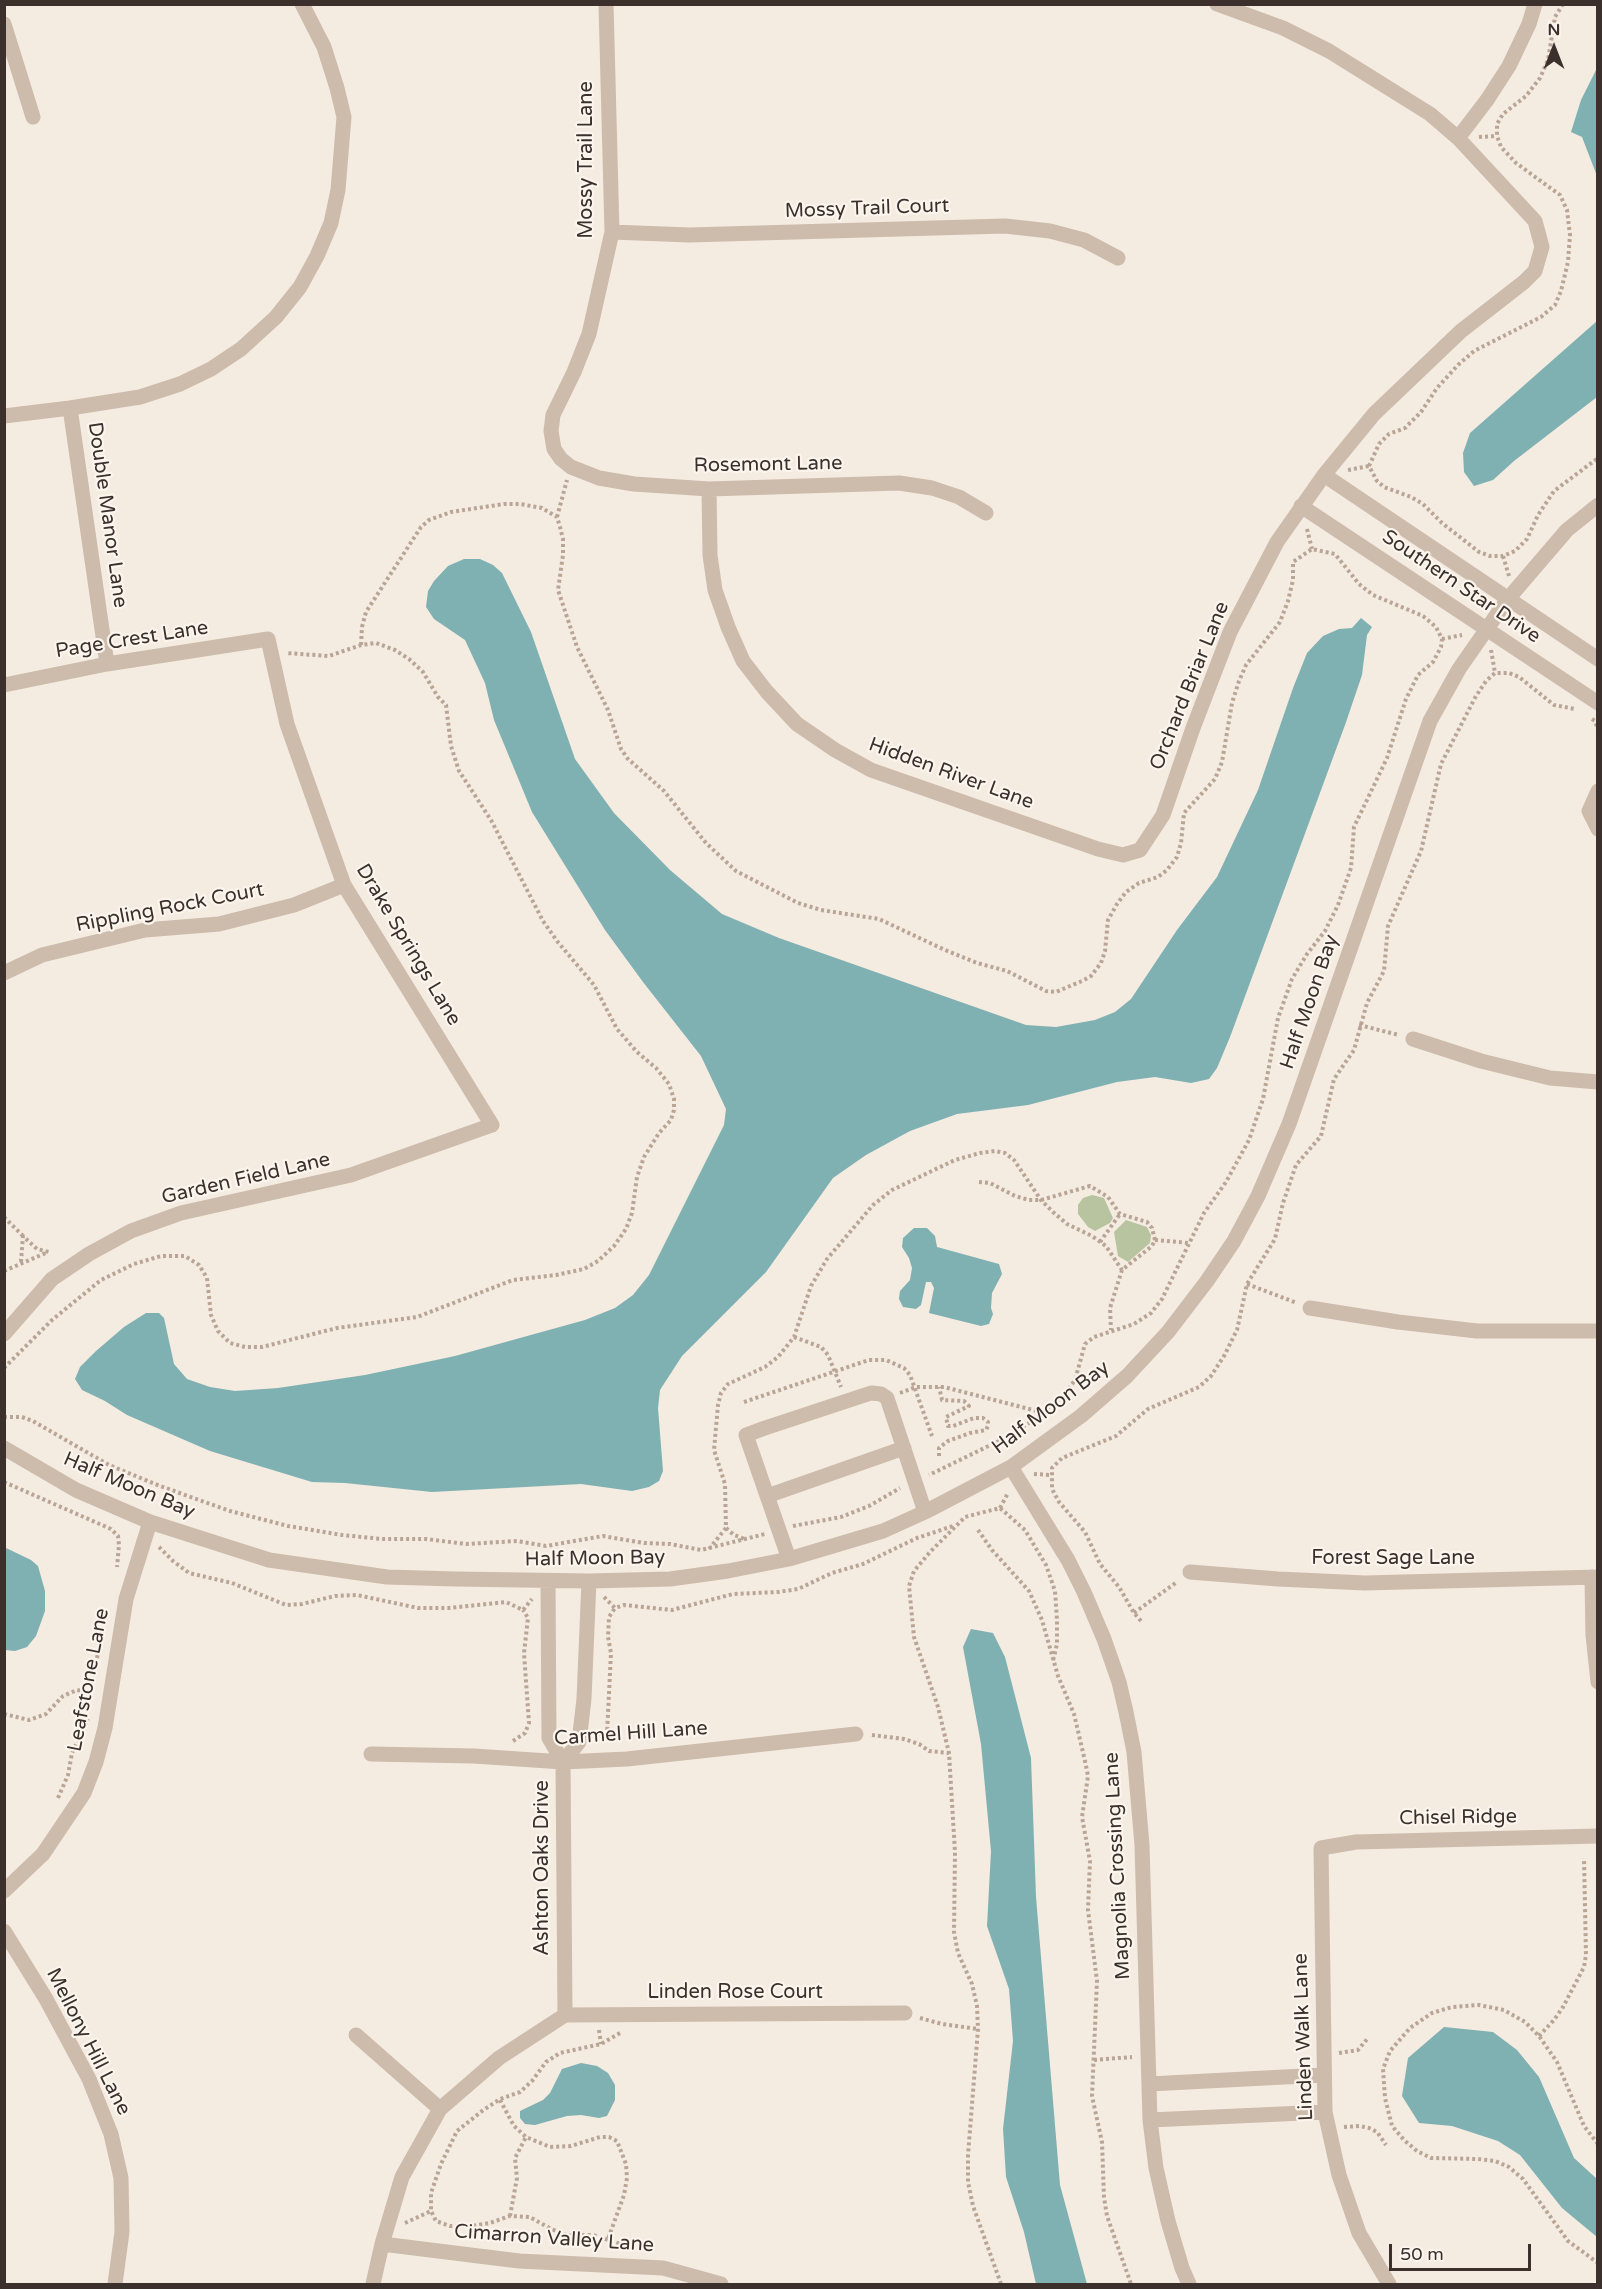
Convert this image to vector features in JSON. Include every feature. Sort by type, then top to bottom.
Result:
[{"type":"street","points":[[4,416],[140,397],[180,384],[211,369],[242,349],[276,317],[300,287],[331,223],[338,190],[344,117],[324,47],[302,4]]},
{"type":"street","name":"Mossy Trail Lane","points":[[554,449],[551,431],[553,415],[589,334],[612,232],[606,4]]},
{"type":"street","points":[[1217,4],[1237,8],[1329,51],[1430,114],[1458,138],[1509,66],[1529,24],[1535,4]]},
{"type":"street","points":[[4,24],[33,117]]},
{"type":"street","name":"Orchard Briar Lane","points":[[1140,850],[1163,815],[1230,632],[1277,542],[1301,506],[1374,414],[1422,366],[1535,271],[1542,247],[1535,221],[1458,138]]},
{"type":"street","name":"Mossy Trail Court","points":[[612,232],[689,235],[1005,226],[1050,231],[1084,240],[1118,258]]},
{"type":"street","name":"Double Manor Lane","points":[[70,408],[107,664]]},
{"type":"street","name":"Rosemont Lane","points":[[554,449],[571,467],[599,477],[634,484],[709,489],[899,483],[932,488],[959,496],[986,513]]},
{"type":"street","name":"Southern Star Drive","points":[[1324,475],[1598,659]]},
{"type":"street","name":"Hidden River Lane","points":[[709,489],[715,590],[728,627],[743,661],[796,724],[871,770],[1098,849],[1123,855],[1140,850]]},
{"type":"street","name":"Half Moon Bay","points":[[4,1448],[148,1529],[269,1560],[399,1577],[548,1581],[670,1579],[728,1572],[789,1559],[883,1531],[1011,1467],[1081,1416],[1127,1376],[1175,1323],[1207,1281],[1233,1241],[1258,1196],[1289,1124],[1430,721],[1459,669],[1508,600],[1567,530],[1598,505]]},
{"type":"street","name":"Southern Star Drive","points":[[1301,506],[1598,703]]},
{"type":"street","name":"Page Crest Lane","points":[[4,684],[107,664],[269,645]]},
{"type":"street","name":"Drake Springs Lane","points":[[269,645],[287,724],[344,885],[492,1125]]},
{"type":"street","points":[[1598,791],[1589,811],[1598,829]]},
{"type":"street","name":"Rippling Rock Court","points":[[4,973],[42,955],[145,930],[219,924],[294,905],[344,885]]},
{"type":"street","points":[[1413,1039],[1481,1061],[1550,1078],[1598,1082]]},
{"type":"street","name":"Garden Field Lane","points":[[4,1334],[52,1279],[89,1254],[131,1231],[181,1213],[351,1175],[492,1125]]},
{"type":"street","points":[[1310,1308],[1398,1322],[1477,1331],[1598,1331]]},
{"type":"street","points":[[789,1559],[746,1435],[871,1393],[880,1394],[887,1398],[925,1512]]},
{"type":"street","points":[[767,1496],[904,1448]]},
{"type":"street","name":"Magnolia Crossing Lane","points":[[1011,1467],[1068,1560],[1084,1592],[1104,1639],[1121,1692],[1134,1752],[1139,1804],[1150,2120],[1156,2168],[1168,2221],[1189,2284]]},
{"type":"street","name":"Leafstone Lane","points":[[4,1891],[43,1854],[84,1792],[96,1762],[105,1728],[126,1599],[148,1529]]},
{"type":"street","name":"Forest Sage Lane","points":[[1190,1572],[1365,1583],[1595,1577]]},
{"type":"street","points":[[1595,1577],[1593,1635],[1598,1682]]},
{"type":"street","name":"Ashton Oaks Drive","points":[[548,1581],[549,1738],[563,1762],[565,2015]]},
{"type":"street","points":[[563,1762],[579,1742],[584,1699],[589,1581]]},
{"type":"street","name":"Carmel Hill Lane","points":[[371,1754],[474,1756],[563,1762],[627,1759],[856,1734]]},
{"type":"street","name":"Chisel Ridge","points":[[1321,1848],[1356,1842],[1598,1836]]},
{"type":"street","name":"Linden Walk Lane","points":[[1321,1848],[1325,2112],[1339,2175],[1359,2233],[1389,2284]]},
{"type":"street","name":"Mellony Hill Lane","points":[[4,1931],[46,1999],[89,2079],[111,2134],[122,2178],[122,2232],[115,2284]]},
{"type":"street","name":"Linden Rose Court","points":[[565,2015],[905,2013]]},
{"type":"street","points":[[373,2284],[402,2177],[440,2109],[499,2058],[565,2015]]},
{"type":"street","points":[[356,2035],[440,2109]]},
{"type":"street","points":[[1149,2084],[1323,2075]]},
{"type":"street","points":[[1150,2120],[1325,2112]]},
{"type":"street","name":"Cimarron Valley Lane","points":[[382,2244],[519,2261],[663,2268],[721,2284]]},
{"type":"path","points":[[1563,4],[1555,17],[1548,60],[1540,78],[1526,96],[1503,114],[1497,124],[1497,136],[1501,147],[1516,163],[1560,195],[1567,210],[1570,235],[1568,262],[1561,291],[1555,305],[1541,317],[1474,351],[1458,365],[1437,388],[1422,412],[1405,428],[1389,434],[1379,444],[1369,466],[1377,481],[1384,487],[1424,504],[1442,523],[1479,552],[1490,556],[1503,556],[1515,551],[1527,539],[1538,515],[1554,491],[1598,458]]},
{"type":"path","points":[[4,1417],[22,1417],[33,1421],[109,1465],[160,1486],[230,1511],[288,1526],[367,1538],[426,1539],[465,1544],[517,1541],[546,1546],[603,1536],[644,1543],[658,1542],[693,1549],[708,1549],[807,1522],[841,1517],[869,1506],[915,1480],[942,1471],[1005,1438],[1064,1395],[1075,1380],[1085,1344],[1094,1337],[1134,1323],[1151,1313],[1162,1299],[1204,1213],[1226,1182],[1249,1140],[1263,1099],[1278,1018],[1292,978],[1325,931],[1338,905],[1351,868],[1354,827],[1387,758],[1406,699],[1418,675],[1433,662],[1441,646],[1442,639],[1436,627],[1423,616],[1373,594],[1359,584],[1335,554],[1312,549],[1293,562],[1293,580],[1288,602],[1280,622],[1246,665],[1239,681],[1232,703],[1222,762],[1215,779],[1184,813],[1177,857],[1158,877],[1139,883],[1126,892],[1116,904],[1108,920],[1106,951],[1101,963],[1091,976],[1056,992],[1046,991],[1007,971],[976,963],[879,919],[821,910],[798,903],[736,871],[706,843],[664,791],[628,759],[621,749],[608,710],[577,646],[558,590],[563,539],[557,517],[571,467]]},
{"type":"path","points":[[361,645],[366,612],[421,527],[429,520],[451,512],[504,504],[542,508],[557,517]]},
{"type":"path","points":[[4,1368],[52,1320],[101,1280],[134,1264],[161,1256],[186,1256],[199,1266],[207,1278],[211,1315],[218,1331],[230,1342],[245,1347],[262,1347],[337,1328],[417,1317],[513,1280],[584,1269],[598,1261],[614,1246],[626,1229],[632,1213],[637,1177],[644,1157],[659,1133],[671,1120],[674,1099],[669,1084],[617,1029],[594,985],[543,921],[491,820],[459,771],[451,746],[446,705],[438,697],[423,672],[409,658],[376,643],[361,645],[329,656],[269,645]]},
{"type":"path","points":[[1359,1025],[1413,1039]]},
{"type":"path","points":[[708,1549],[726,1528],[725,1484],[714,1450],[721,1393],[728,1384],[765,1367],[778,1357],[794,1337],[811,1286],[827,1259],[873,1205],[892,1190],[955,1160],[980,1153],[995,1151],[1005,1153],[1014,1160],[1041,1200],[1067,1224],[1100,1242],[1122,1270]]},
{"type":"path","points":[[979,1182],[990,1183],[1015,1196],[1041,1200],[1090,1186],[1108,1197],[1120,1214],[1147,1222],[1152,1228],[1155,1240],[1152,1246],[1122,1270],[1110,1308],[1111,1330]]},
{"type":"path","points":[[1100,1242],[1120,1214]]},
{"type":"path","points":[[4,1216],[37,1249],[49,1252],[4,1271]]},
{"type":"path","points":[[21,1262],[23,1236]]},
{"type":"path","points":[[1155,1240],[1190,1243]]},
{"type":"path","points":[[1247,1284],[1310,1308]]},
{"type":"path","points":[[794,1337],[821,1347],[836,1371],[846,1402]]},
{"type":"path","points":[[887,1398],[916,1387],[939,1387],[964,1390],[990,1400],[1042,1412]]},
{"type":"path","points":[[939,1387],[942,1400],[964,1401],[969,1406],[946,1417],[948,1426],[974,1418],[983,1418],[988,1422],[986,1430],[948,1441],[939,1448],[939,1456]]},
{"type":"path","points":[[4,1482],[111,1529],[118,1536],[117,1570]]},
{"type":"path","points":[[1001,2284],[973,2206],[968,2182],[978,2029],[977,2006],[972,1984],[958,1953],[954,1932],[956,1852],[949,1753],[938,1707],[914,1637],[909,1586],[914,1571],[965,1517],[1000,1508],[1025,1530],[1046,1565],[1055,1590],[1057,1628],[1053,1661]]},
{"type":"path","points":[[726,1528],[734,1535],[745,1539]]},
{"type":"path","points":[[148,1529],[189,1573],[232,1583],[286,1605],[303,1604],[335,1596],[357,1595],[418,1608],[449,1608],[506,1602],[523,1610],[528,1618],[524,1653],[529,1723],[525,1733],[513,1741]]},
{"type":"path","points":[[978,1530],[992,1550],[1029,1592],[1042,1620],[1053,1661],[1074,1714],[1088,1776],[1082,1817],[1090,1861],[1088,1910],[1097,1981],[1092,2096],[1102,2142],[1106,2206],[1114,2239],[1131,2284]]},
{"type":"path","points":[[1134,1613],[1190,1572]]},
{"type":"path","points":[[523,1610],[548,1581]]},
{"type":"path","points":[[607,1734],[609,1617],[615,1608]]},
{"type":"path","points":[[97,1661],[105,1618]]},
{"type":"path","points":[[91,1704],[94,1682]]},
{"type":"path","points":[[4,1714],[29,1720],[46,1714],[63,1696],[77,1690],[93,1693]]},
{"type":"path","points":[[55,1804],[68,1775],[72,1753],[89,1715]]},
{"type":"path","points":[[856,1734],[904,1739],[919,1744],[928,1751],[949,1753]]},
{"type":"path","points":[[1539,2036],[1559,2014],[1584,1967],[1586,1955],[1584,1858]]},
{"type":"path","points":[[1598,2144],[1584,2126],[1557,2062],[1539,2036],[1526,2022],[1504,2010],[1479,2005],[1452,2007],[1432,2013],[1410,2028],[1390,2051],[1383,2069],[1385,2098],[1392,2126],[1404,2140],[1416,2151],[1431,2158],[1478,2159],[1495,2161],[1509,2167],[1523,2179],[1548,2217],[1568,2241],[1598,2263]]},
{"type":"path","points":[[905,2013],[942,2024],[978,2029]]},
{"type":"path","points":[[626,2030],[613,2035],[601,2044],[560,2054],[546,2062],[532,2081],[520,2092],[500,2099],[458,2131],[441,2164],[431,2193],[431,2211],[436,2221],[450,2226],[472,2226],[510,2216],[530,2217],[567,2235],[593,2235],[633,2248]]},
{"type":"path","points":[[1323,2053],[1349,2053],[1358,2050],[1368,2038]]},
{"type":"path","points":[[1094,2060],[1147,2057]]},
{"type":"path","points":[[500,2099],[514,2126],[526,2137],[549,2147],[572,2146],[600,2137],[609,2137],[617,2141],[626,2164],[627,2178],[624,2195],[608,2239]]},
{"type":"path","points":[[1328,2129],[1349,2126],[1369,2128],[1377,2132],[1386,2145]]},
{"type":"path","points":[[510,2216],[517,2178],[515,2158],[526,2137]]},
{"type":"green space","points":[[1092,1195],[1104,1198],[1113,1218],[1110,1223],[1095,1231],[1088,1227],[1078,1214],[1078,1205],[1083,1198]]},
{"type":"green space","points":[[1126,1220],[1147,1227],[1151,1235],[1150,1243],[1128,1262],[1118,1256],[1114,1232]]},
{"type":"water","points":[[1597,68],[1597,176],[1582,137],[1571,132],[1581,100]]},
{"type":"water","points":[[1597,321],[1597,397],[1493,480],[1474,486],[1464,472],[1463,453],[1470,433]]},
{"type":"water","points":[[464,559],[480,559],[493,565],[502,573],[531,632],[575,759],[614,813],[670,870],[722,914],[779,938],[1026,1025],[1056,1027],[1095,1020],[1115,1012],[1131,999],[1177,930],[1217,877],[1258,790],[1307,653],[1323,636],[1339,629],[1352,628],[1361,618],[1372,627],[1367,635],[1362,675],[1345,725],[1230,1037],[1217,1068],[1209,1079],[1191,1083],[1155,1077],[1117,1082],[1028,1105],[957,1114],[910,1131],[866,1155],[833,1178],[766,1272],[682,1356],[660,1390],[658,1408],[663,1471],[659,1481],[649,1487],[632,1491],[581,1484],[432,1492],[312,1482],[210,1451],[127,1415],[82,1390],[75,1379],[80,1367],[96,1351],[124,1327],[146,1313],[159,1313],[164,1318],[174,1364],[187,1379],[210,1387],[235,1391],[278,1388],[365,1375],[455,1356],[585,1320],[615,1308],[633,1295],[649,1275],[724,1125],[726,1109],[701,1056],[605,930],[532,812],[494,720],[485,683],[465,640],[434,619],[426,607],[428,591],[434,581],[448,566]]},
{"type":"water","points":[[914,1228],[927,1228],[935,1236],[937,1247],[999,1264],[1002,1274],[992,1293],[993,1314],[989,1324],[981,1326],[929,1313],[934,1288],[931,1282],[926,1282],[921,1305],[916,1309],[903,1307],[899,1299],[900,1291],[910,1280],[912,1268],[902,1247],[903,1238]]},
{"type":"water","points":[[4,1547],[31,1560],[38,1566],[45,1591],[45,1611],[36,1636],[27,1647],[15,1651],[5,1650]]},
{"type":"water","points":[[971,1629],[993,1633],[1005,1657],[1031,1758],[1036,1897],[1060,2185],[1087,2284],[1036,2284],[1024,2232],[1006,2177],[1003,2129],[1013,2041],[1009,1989],[987,1926],[991,1851],[981,1744],[963,1647]]},
{"type":"water","points":[[1444,2027],[1493,2032],[1517,2050],[1539,2077],[1574,2158],[1597,2179],[1597,2237],[1562,2208],[1520,2155],[1498,2141],[1452,2126],[1419,2123],[1402,2096],[1408,2058]]},
{"type":"water","points":[[581,2063],[597,2066],[608,2073],[615,2085],[615,2100],[607,2116],[599,2118],[581,2115],[567,2116],[535,2125],[525,2124],[520,2118],[520,2111],[543,2100],[550,2093],[562,2069]]}]
